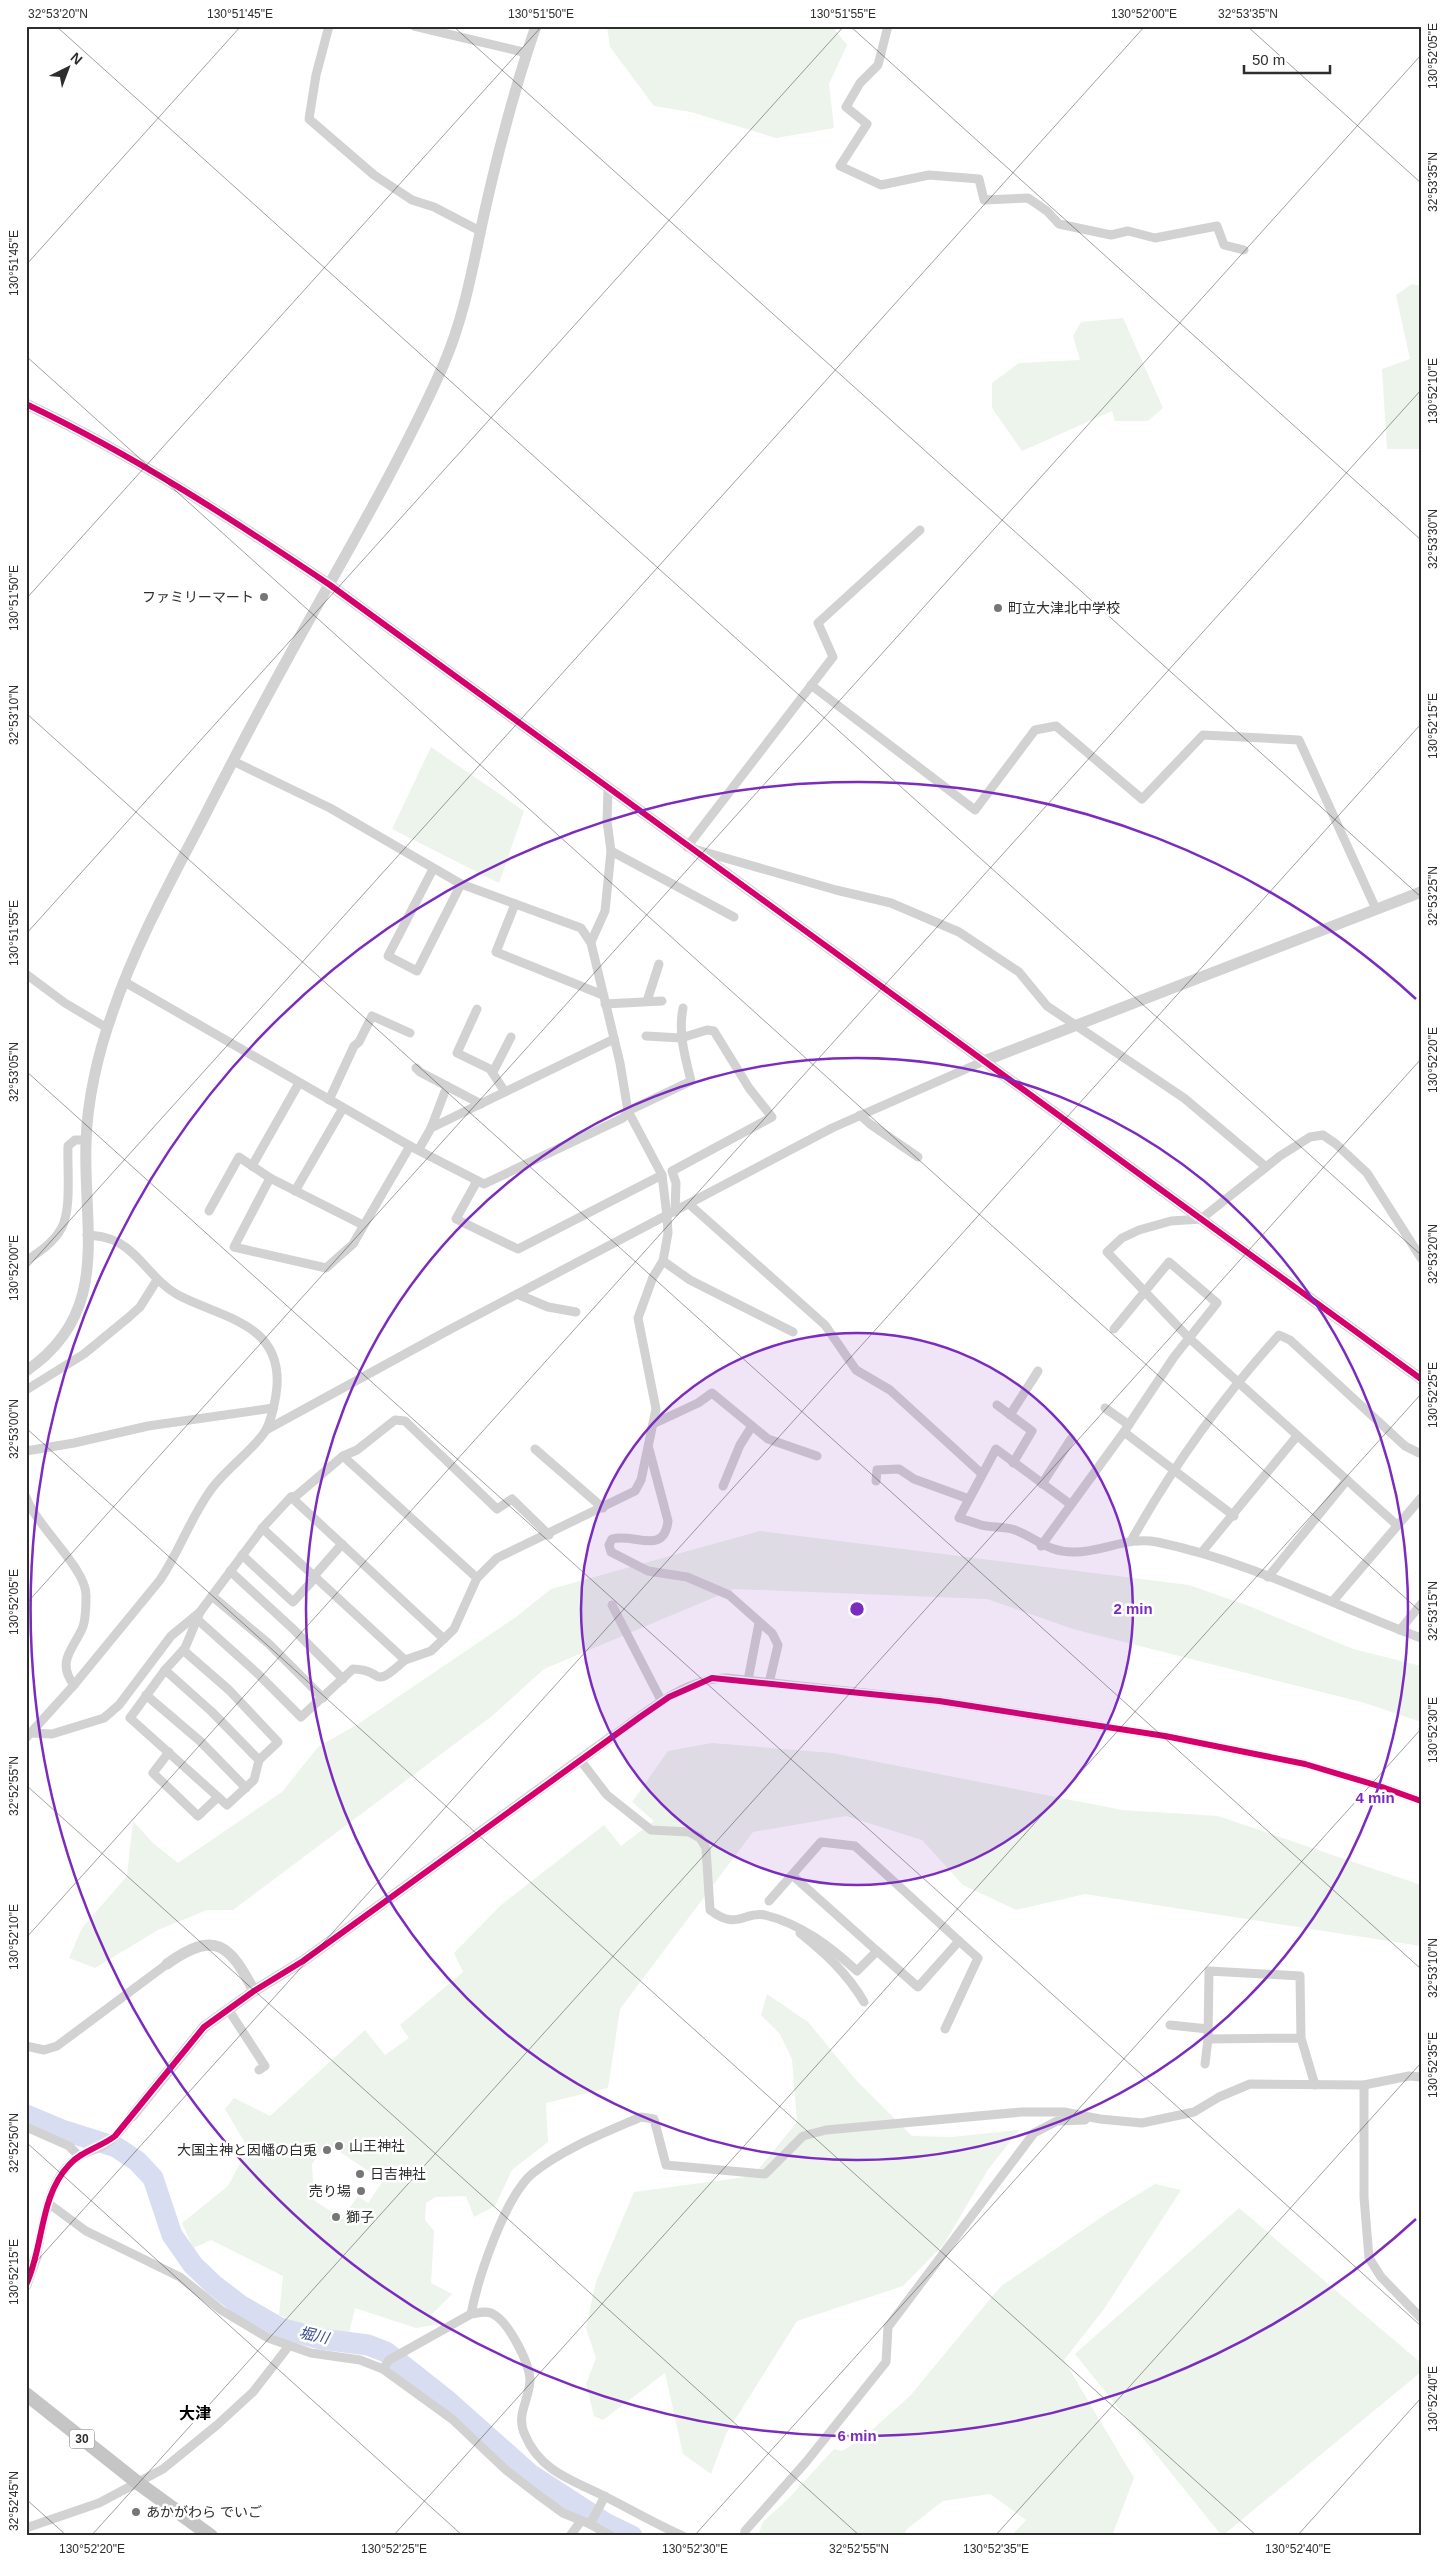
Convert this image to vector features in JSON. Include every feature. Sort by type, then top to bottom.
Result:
[{"type":"main road","name":"30","points":[[26,2394],[138,2483],[211,2536]]},
{"type":"street","points":[[329,26],[316,75],[309,120],[374,175],[412,200],[434,207],[480,231]]},
{"type":"street","points":[[414,26],[527,53]]},
{"type":"street","points":[[26,1372],[40,1362],[60,1340],[78,1311],[88,1272],[86,1140],[107,1028],[123,981],[165,892],[232,761],[386,481],[455,337],[468,294],[494,170],[536,26]]},
{"type":"street","points":[[888,26],[878,65],[860,83],[846,107],[867,124],[840,166],[881,185],[929,175],[979,179],[984,200],[1028,198],[1047,211],[1059,224],[1111,235],[1128,231],[1155,238],[1217,226],[1224,245],[1244,250]]},
{"type":"street","points":[[26,404],[87,433],[152,470],[330,585],[608,790],[984,1060],[1421,1379]]},
{"type":"street","points":[[687,847],[833,657],[818,623],[920,530]]},
{"type":"street","points":[[811,686],[975,810],[1035,730],[1056,726],[1142,799],[1202,735],[1299,740],[1376,909]]},
{"type":"street","points":[[199,1616],[301,1717],[353,1670],[362,1669],[378,1678],[387,1677],[405,1660],[431,1651],[454,1629],[477,1578],[497,1558],[549,1535],[635,1491],[641,1480],[656,1409],[638,1318],[653,1277],[663,1262],[668,1233],[662,1175],[628,1111],[620,1063],[591,942],[581,928],[461,884],[330,808],[232,761]]},
{"type":"street","points":[[591,942],[605,911],[611,852],[607,821],[608,790]]},
{"type":"street","points":[[687,847],[836,890],[891,903],[959,932],[1019,972],[1047,1006],[1184,1098],[1266,1167]]},
{"type":"street","points":[[611,852],[734,917]]},
{"type":"street","points":[[433,869],[388,956],[417,971],[461,884]]},
{"type":"street","points":[[29,1736],[160,1580],[172,1563],[210,1491],[266,1430],[518,1294],[860,1115],[984,1060],[1421,892]]},
{"type":"street","points":[[515,904],[496,952],[604,999],[662,1001]]},
{"type":"street","points":[[647,1001],[659,964]]},
{"type":"street","points":[[26,974],[65,1003],[107,1028]]},
{"type":"street","points":[[123,981],[410,1146],[484,1184],[623,1118],[628,1111],[691,1080],[681,1038],[683,1008]]},
{"type":"street","points":[[477,1009],[457,1053],[493,1072],[505,1092]]},
{"type":"street","points":[[329,1100],[354,1046],[359,1042],[372,1016],[410,1033]]},
{"type":"street","points":[[646,1036],[681,1038],[706,1030],[714,1031],[748,1088],[772,1117],[672,1171],[676,1183],[675,1212]]},
{"type":"street","points":[[493,1072],[511,1037]]},
{"type":"street","points":[[432,1128],[614,1039]]},
{"type":"street","points":[[416,1068],[481,1104]]},
{"type":"street","points":[[252,1166],[300,1083]]},
{"type":"street","points":[[419,1149],[432,1128],[447,1086]]},
{"type":"street","points":[[295,1191],[343,1108]]},
{"type":"street","points":[[860,1115],[870,1124],[918,1156]]},
{"type":"street","points":[[1397,1524],[1189,1338],[1106,1252],[1122,1238],[1139,1230],[1171,1221],[1201,1220],[1266,1167],[1310,1138],[1323,1135],[1328,1137],[1368,1173],[1421,1258]]},
{"type":"street","points":[[26,1261],[46,1247],[62,1228],[65,1215],[68,1146],[75,1140],[86,1140]]},
{"type":"street","points":[[270,1178],[234,1246],[326,1268],[353,1244],[362,1224],[410,1146]]},
{"type":"street","points":[[209,1211],[239,1157],[270,1178],[362,1224]]},
{"type":"street","points":[[477,1180],[456,1219],[518,1249],[662,1175]]},
{"type":"street","points":[[689,1204],[825,1325],[856,1370],[890,1390],[982,1474]]},
{"type":"street","points":[[87,1235],[109,1238],[121,1244],[157,1280],[194,1303],[247,1324],[260,1336],[271,1350],[278,1371],[273,1408],[266,1430]]},
{"type":"street","points":[[663,1262],[690,1280],[793,1332]]},
{"type":"street","points":[[1041,1546],[1127,1428],[1189,1338],[1217,1303],[1169,1262],[1114,1329]]},
{"type":"street","points":[[26,1390],[84,1354],[129,1318],[140,1307],[157,1280]]},
{"type":"street","points":[[518,1294],[548,1306],[576,1312]]},
{"type":"street","points":[[1131,1541],[1148,1510],[1238,1381],[1280,1336],[1290,1340],[1405,1446],[1420,1453]]},
{"type":"street","points":[[1010,1414],[1038,1372]]},
{"type":"street","points":[[652,1424],[698,1403],[712,1392],[768,1439],[817,1456]]},
{"type":"street","points":[[997,1405],[1032,1431],[1013,1463]]},
{"type":"street","points":[[26,1451],[74,1443],[148,1426],[273,1408]]},
{"type":"street","points":[[1105,1408],[1176,1471],[1234,1516]]},
{"type":"street","points":[[183,1650],[228,1690],[278,1742],[259,1760],[254,1780],[227,1805],[130,1718],[165,1670],[183,1650],[199,1616],[230,1571],[262,1528],[291,1497],[296,1496],[343,1456],[357,1450],[395,1420],[406,1421],[497,1509],[512,1499],[549,1535]]},
{"type":"street","points":[[723,1486],[740,1445],[752,1426]]},
{"type":"street","points":[[1202,1552],[1234,1516],[1297,1436]]},
{"type":"street","points":[[1042,1484],[1071,1439]]},
{"type":"street","points":[[648,1447],[668,1521],[666,1532],[662,1538],[655,1541],[619,1537],[612,1539],[609,1546],[611,1552],[648,1571],[687,1577],[729,1594],[772,1633],[778,1645],[769,1683]]},
{"type":"street","points":[[535,1449],[603,1508]]},
{"type":"street","points":[[1070,1504],[996,1450],[959,1518],[980,1525],[1014,1530],[1041,1546],[1072,1552],[1096,1551],[1131,1541],[1154,1541],[1202,1552],[1333,1601],[1421,1638]]},
{"type":"street","points":[[343,1456],[477,1578]]},
{"type":"street","points":[[876,1481],[876,1466],[899,1469],[914,1479],[969,1499]]},
{"type":"street","points":[[1268,1577],[1347,1480]]},
{"type":"street","points":[[26,1497],[30,1509],[61,1549],[84,1584],[86,1594],[83,1628],[70,1648],[66,1667],[68,1677],[74,1684]]},
{"type":"street","points":[[291,1497],[444,1639]]},
{"type":"street","points":[[1333,1601],[1421,1498]]},
{"type":"street","points":[[262,1528],[405,1660]]},
{"type":"street","points":[[242,1555],[293,1602],[342,1544]]},
{"type":"street","points":[[230,1571],[292,1627],[343,1679]]},
{"type":"street","points":[[212,1596],[269,1644],[323,1698]]},
{"type":"street","points":[[1400,1630],[1421,1604]]},
{"type":"street","points":[[612,1605],[662,1702]]},
{"type":"street","points":[[29,1736],[52,1734],[104,1718],[119,1706],[171,1636],[199,1616]]},
{"type":"street","points":[[748,1680],[759,1623]]},
{"type":"street","points":[[165,1670],[212,1712],[259,1760]]},
{"type":"street","points":[[26,2285],[36,2257],[48,2203],[58,2179],[79,2156],[103,2146],[115,2136],[198,2034],[228,2009],[303,1961],[662,1702],[712,1678],[939,1700],[1165,1736],[1305,1764],[1421,1801]]},
{"type":"street","points":[[146,1695],[200,1741],[246,1788]]},
{"type":"street","points":[[169,1752],[153,1773],[198,1816],[218,1796]]},
{"type":"street","points":[[581,1761],[607,1795],[651,1830],[690,1832],[700,1838],[706,1848],[710,1910],[721,1918],[738,1920],[764,1915],[792,1926],[827,1945],[858,1971],[877,1951]]},
{"type":"street","points":[[769,1901],[821,1842],[855,1846],[978,1958],[945,2029]]},
{"type":"street","points":[[792,1875],[918,1987],[959,1941]]},
{"type":"street","points":[[792,1926],[838,1965],[852,1981],[864,2002]]},
{"type":"street","points":[[26,2046],[44,2050],[57,2046],[189,1949],[212,1944],[225,1949],[240,1963],[254,1991]]},
{"type":"street","points":[[1205,2064],[1208,2039],[1209,1971],[1300,1976],[1301,2038],[1315,2084]]},
{"type":"street","points":[[228,2009],[266,2066],[259,2070]]},
{"type":"street","points":[[1170,2025],[1208,2028]]},
{"type":"street","points":[[1208,2039],[1301,2038]]},
{"type":"street","points":[[471,2314],[475,2290],[515,2194],[532,2174],[555,2158],[641,2117],[654,2118],[666,2165],[765,2174],[803,2136],[826,2130],[1022,2112],[1064,2112],[1142,2124],[1194,2112],[1219,2097],[1250,2084],[1364,2085],[1409,2076],[1421,2077]]},
{"type":"street","points":[[1364,2085],[1364,2197],[1369,2258],[1381,2278],[1421,2318]]},
{"type":"street","points":[[744,2536],[745,2531],[806,2462],[886,2362],[888,2327],[1034,2133],[1057,2121],[1100,2119]]},
{"type":"street","points":[[26,2127],[69,2146],[79,2156]]},
{"type":"street","points":[[48,2203],[86,2231],[180,2277],[220,2310],[262,2335],[288,2347],[312,2354],[360,2360],[383,2369],[452,2419],[506,2470],[536,2494],[563,2513],[586,2522],[605,2534]]},
{"type":"street","points":[[383,2369],[389,2360],[471,2314],[482,2312],[493,2314],[514,2337],[526,2363],[530,2383],[520,2420],[532,2450],[542,2462],[563,2478],[604,2496],[683,2536]]},
{"type":"street","points":[[26,2528],[98,2503],[138,2483],[162,2468],[217,2425],[253,2392],[288,2347]]},
{"type":"street","points":[[570,2536],[586,2522],[604,2496]]},
{"type":"shaded area","points":[[607,26],[832,26],[847,45],[829,84],[834,128],[776,138],[691,112],[654,106],[610,47]]},
{"type":"shaded area","points":[[1412,284],[1421,286],[1421,449],[1387,449],[1382,369],[1410,359],[1396,295]]},
{"type":"shaded area","points":[[1123,318],[1163,408],[1148,421],[1115,421],[1112,411],[1022,451],[992,408],[992,383],[1019,363],[1080,360],[1073,336],[1081,322]]},
{"type":"shaded area","points":[[431,747],[524,811],[499,883],[392,829]]},
{"type":"shaded area","points":[[760,1531],[1189,1585],[1249,1606],[1353,1649],[1421,1666],[1421,1722],[1365,1703],[1073,1629],[987,1599],[734,1589],[544,1669],[492,1716],[233,1910],[207,1910],[158,1930],[95,1968],[69,1958],[82,1928],[127,1876],[133,1821],[153,1843],[178,1863],[282,1792],[318,1747],[358,1724],[516,1617],[551,1589]]},
{"type":"shaded area","points":[[712,1743],[832,1753],[1122,1810],[1218,1816],[1421,1885],[1421,1946],[1085,1894],[1016,1910],[963,1885],[922,1840],[846,1816],[753,1832],[620,2009],[608,2088],[546,2103],[548,2142],[512,2170],[495,2206],[474,2217],[466,2196],[436,2197],[426,2203],[425,2220],[434,2231],[431,2283],[452,2294],[432,2314],[441,2324],[416,2328],[355,2308],[349,2333],[313,2329],[279,2315],[283,2276],[211,2240],[193,2248],[182,2223],[228,2186],[248,2148],[225,2109],[234,2098],[270,2116],[365,2030],[385,2055],[409,2038],[400,2025],[463,1972],[454,1953],[501,1905],[604,1825],[621,1846],[654,1821],[632,1802],[668,1751]],"holes":[[[327,2143],[383,2181],[368,2203],[358,2196],[342,2219],[314,2200],[312,2164]]]},
{"type":"shaded area","points":[[767,1994],[808,2022],[855,2079],[912,2136],[952,2137],[1019,2130],[987,2171],[944,2244],[903,2286],[797,2321],[726,2434],[711,2474],[683,2454],[665,2373],[603,2420],[594,2416],[586,2384],[596,2358],[586,2328],[596,2282],[634,2192],[753,2176],[797,2122],[792,2059],[780,2034],[761,2015]]},
{"type":"shaded area","points":[[1155,2184],[1181,2190],[1104,2309],[1064,2360],[1134,2478],[1112,2536],[1011,2536],[1026,2520],[990,2494],[943,2501],[907,2529],[903,2536],[758,2536],[763,2522],[789,2498],[834,2449],[842,2451],[864,2437],[910,2396],[1000,2287],[1106,2214]]},
{"type":"shaded area","points":[[1239,2208],[1421,2363],[1421,2372],[1222,2536],[1075,2354]]},
{"type":"waterway","name":"堀川","points":[[26,2115],[62,2130],[116,2147],[137,2161],[153,2178],[172,2235],[193,2265],[214,2285],[240,2305],[280,2328],[321,2339],[368,2345],[386,2352],[448,2401],[530,2474],[607,2524],[632,2536]]},
{"type":"cycle path","points":[[26,404],[144,466],[219,512],[330,585],[1421,1379]]},
{"type":"cycle path","points":[[26,2285],[32,2270],[47,2207],[59,2178],[79,2156],[115,2136],[204,2027],[254,1991],[303,1961],[669,1697],[712,1678],[939,1701],[1165,1736],[1305,1764],[1421,1801]]},
{"type":"place","name":"ファミリーマート","points":[[264,597]]},
{"type":"place","name":"町立大津北中学校","points":[[998,608]]},
{"type":"place","name":"山王神社","points":[[339,2146]]},
{"type":"place","name":"大国主神と因幡の白兎","points":[[327,2150]]},
{"type":"place","name":"日吉神社","points":[[360,2174]]},
{"type":"place","name":"売り場","points":[[361,2191]]},
{"type":"place","name":"獅子","points":[[336,2217]]},
{"type":"place","name":"あかがわら でいご","points":[[136,2512]]},
{"type":"district","name":"大津","points":[[195,2413]]}]
